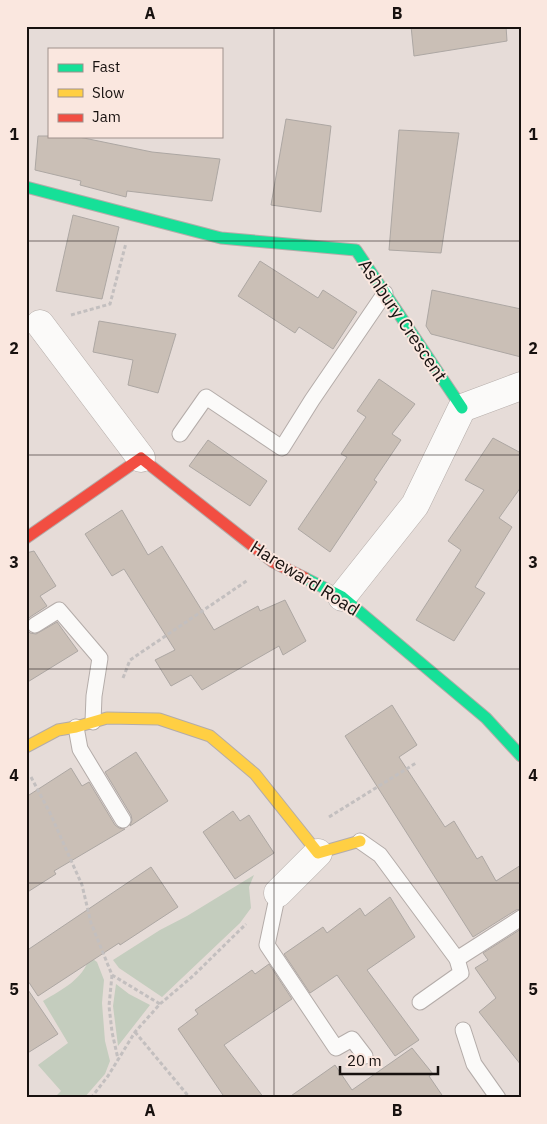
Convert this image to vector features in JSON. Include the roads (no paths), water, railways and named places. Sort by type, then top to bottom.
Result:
[{"type":"street","name":"Ashbury Crescent","points":[[26,187],[221,238],[356,250],[462,408]]},
{"type":"street","name":"Hareward Road","points":[[40,324],[141,458],[273,562],[342,597],[486,718],[521,756]]},
{"type":"street","points":[[342,597],[416,505],[462,408],[521,386]]},
{"type":"street","points":[[26,538],[141,458]]},
{"type":"street","points":[[26,747],[58,730],[100,720],[158,719],[210,736],[255,774],[281,804],[310,843]]},
{"type":"street","points":[[310,843],[360,840]]},
{"type":"street","points":[[278,893],[310,843]]},
{"type":"lane","points":[[180,434],[206,397],[282,448],[312,400],[385,293]]},
{"type":"lane","points":[[35,625],[59,610],[100,658],[94,696],[100,720]]},
{"type":"lane","points":[[76,727],[80,749],[123,820]]},
{"type":"lane","points":[[360,840],[380,855],[457,959],[460,973],[420,1002]]},
{"type":"lane","points":[[278,893],[267,945],[336,1048],[352,1038],[364,1056]]},
{"type":"lane","points":[[457,959],[521,918]]},
{"type":"lane","points":[[463,1030],[474,1064],[498,1098]]}]
